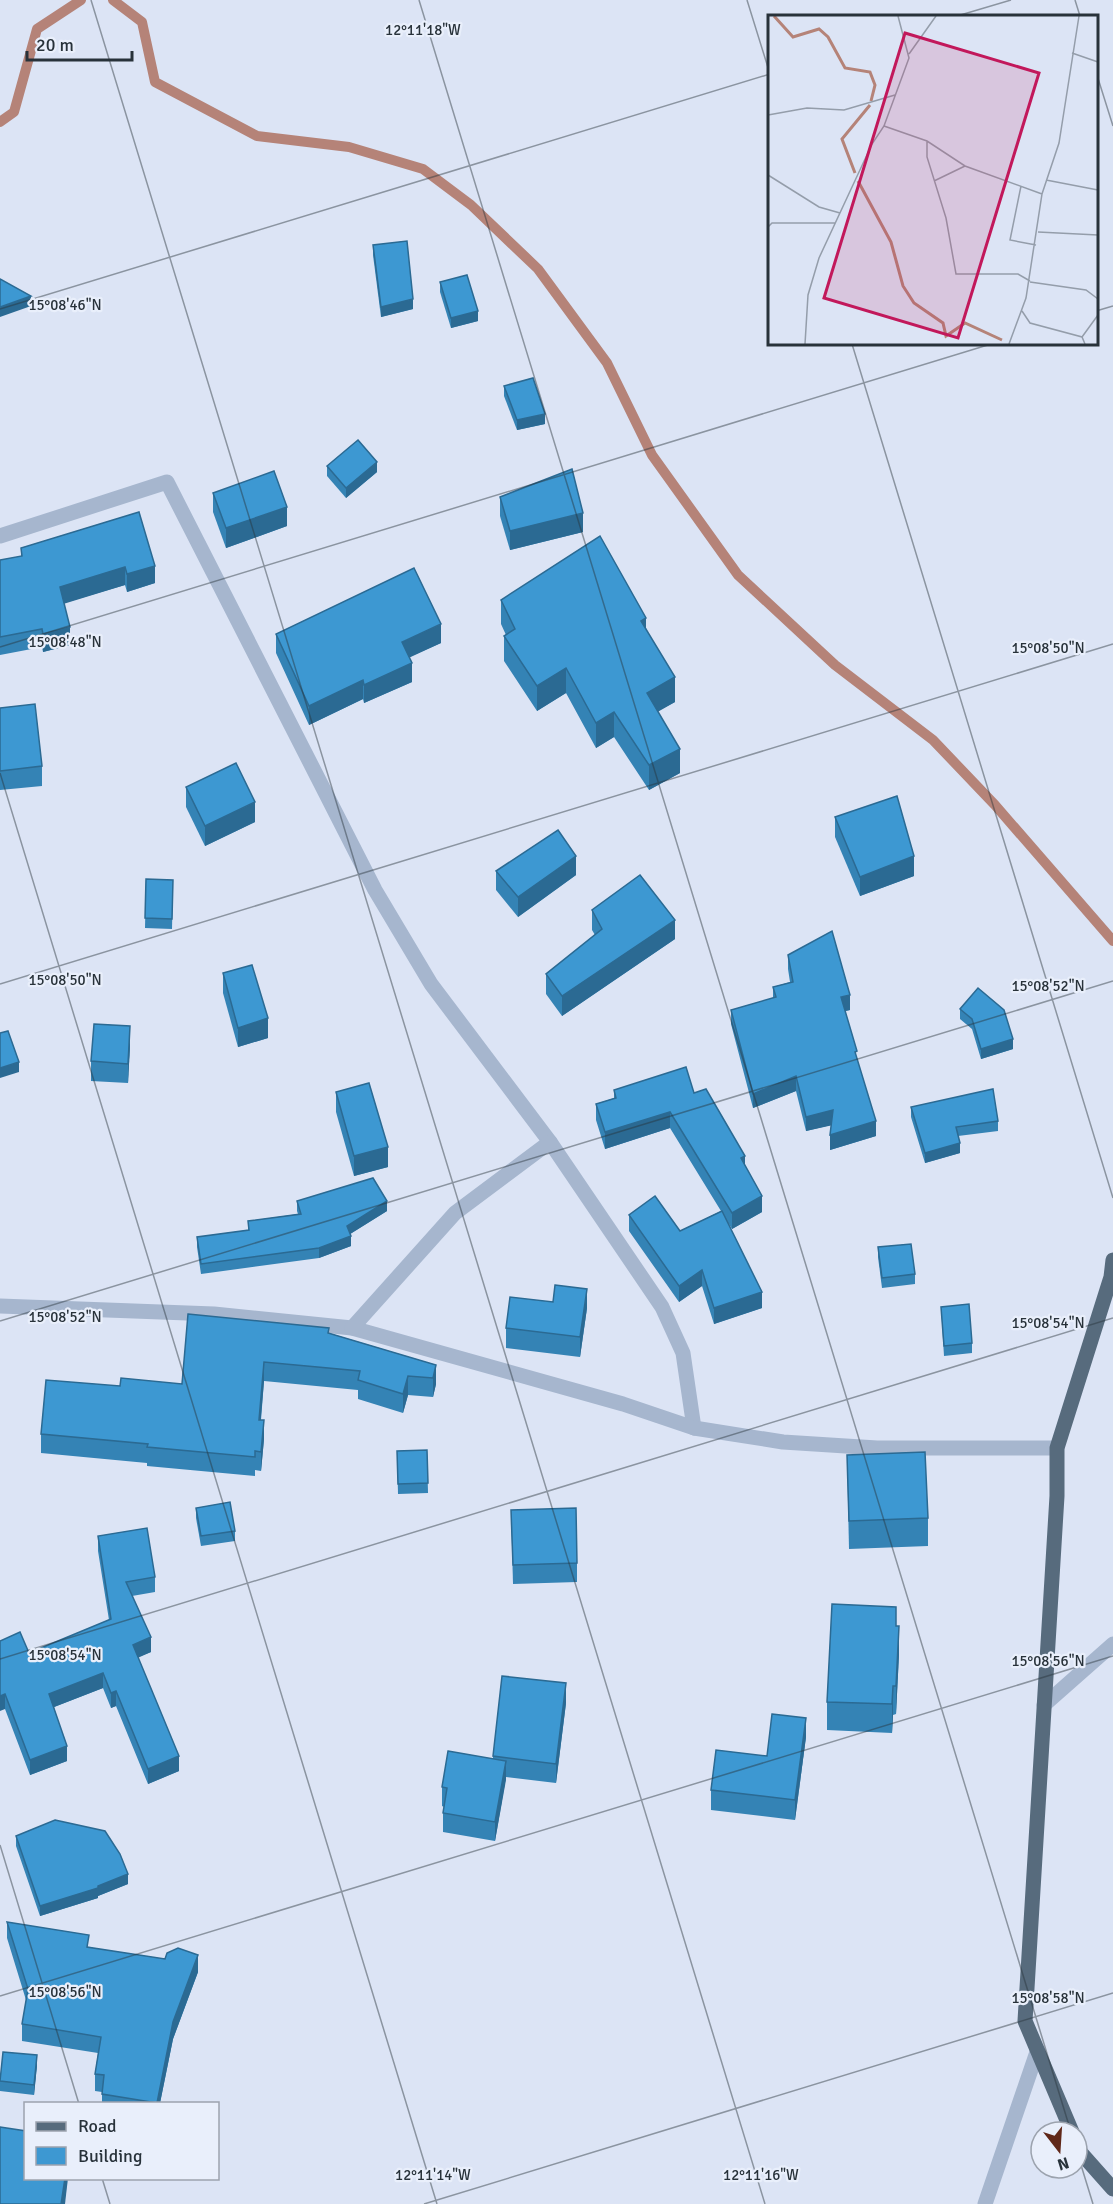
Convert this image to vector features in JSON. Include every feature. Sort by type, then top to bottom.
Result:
[{"type":"main road","points":[[1067,2120],[1025,2021],[1057,1496],[1057,1448],[1111,1277],[1113,1260]]},
{"type":"main road","points":[[1089,2162],[1113,2189]]},
{"type":"street","points":[[0,536],[167,482],[375,890],[431,984],[550,1142],[662,1308],[683,1353],[694,1428]]},
{"type":"street","points":[[352,1328],[455,1214],[550,1142]]},
{"type":"street","points":[[0,1306],[214,1314],[352,1328],[623,1404],[694,1428],[783,1442],[866,1447],[1057,1448]]},
{"type":"street","points":[[1044,1705],[1113,1644]]},
{"type":"street","points":[[985,2204],[1037,2052]]},
{"type":"building","points":[[407,241],[413,299],[381,307],[373,245]]},
{"type":"building","points":[[467,275],[478,311],[451,318],[440,282]]},
{"type":"building","points":[[0,279],[31,296],[0,307]]},
{"type":"building","points":[[533,378],[545,414],[517,420],[504,386]]},
{"type":"building","points":[[358,440],[377,462],[346,488],[327,466]]},
{"type":"building","points":[[572,469],[583,513],[510,531],[500,497]]},
{"type":"building","points":[[274,471],[287,507],[226,528],[213,493]]},
{"type":"building","points":[[139,512],[155,566],[127,574],[125,567],[60,587],[70,627],[43,634],[42,629],[0,637],[0,560],[22,556],[21,548]]},
{"type":"building","points":[[600,536],[646,618],[641,621],[675,677],[647,693],[680,749],[649,765],[614,712],[596,723],[566,668],[537,686],[504,636],[515,629],[501,600]]},
{"type":"building","points":[[414,568],[441,624],[402,642],[412,663],[364,685],[363,680],[309,706],[276,634]]},
{"type":"building","points":[[35,704],[42,766],[0,771],[0,708]]},
{"type":"building","points":[[236,763],[255,802],[205,826],[186,787]]},
{"type":"building","points":[[897,796],[914,856],[860,877],[835,817]]},
{"type":"building","points":[[558,830],[576,856],[518,897],[496,871]]},
{"type":"building","points":[[640,875],[675,920],[562,996],[546,974],[602,929],[592,910]]},
{"type":"building","points":[[146,879],[173,880],[172,919],[145,918]]},
{"type":"building","points":[[832,931],[850,995],[841,997],[876,1121],[830,1135],[833,1110],[806,1117],[796,1076],[753,1094],[731,1010],[776,997],[773,987],[793,982],[788,955]]},
{"type":"building","points":[[252,965],[268,1018],[238,1028],[223,973]]},
{"type":"building","points":[[978,988],[1004,1010],[1013,1039],[981,1049],[972,1019],[960,1009]]},
{"type":"building","points":[[94,1024],[130,1026],[128,1064],[91,1061]]},
{"type":"building","points":[[8,1031],[19,1062],[0,1068],[0,1033]]},
{"type":"building","points":[[686,1067],[694,1093],[706,1089],[745,1156],[741,1158],[762,1196],[732,1213],[670,1112],[605,1132],[596,1104],[616,1098],[614,1090]]},
{"type":"building","points":[[369,1083],[388,1147],[354,1156],[336,1092]]},
{"type":"building","points":[[993,1089],[998,1121],[956,1127],[960,1143],[925,1153],[911,1107]]},
{"type":"building","points":[[373,1178],[387,1201],[347,1226],[351,1236],[319,1248],[201,1264],[197,1237],[249,1230],[248,1221],[301,1214],[297,1201]]},
{"type":"building","points":[[655,1196],[680,1231],[722,1211],[762,1292],[714,1308],[702,1270],[679,1286],[629,1215]]},
{"type":"building","points":[[911,1244],[915,1274],[882,1278],[878,1247]]},
{"type":"building","points":[[555,1285],[587,1289],[580,1337],[506,1328],[510,1297],[553,1302]]},
{"type":"building","points":[[969,1304],[972,1343],[944,1346],[941,1307]]},
{"type":"building","points":[[188,1314],[329,1328],[328,1333],[436,1365],[433,1378],[408,1376],[403,1394],[358,1380],[360,1371],[264,1362],[259,1420],[264,1420],[261,1452],[255,1451],[255,1457],[41,1434],[46,1380],[120,1386],[121,1378],[182,1384]]},
{"type":"building","points":[[427,1450],[428,1483],[398,1484],[397,1451]]},
{"type":"building","points":[[925,1452],[928,1518],[849,1521],[847,1455]]},
{"type":"building","points":[[230,1502],[235,1531],[201,1536],[196,1508]]},
{"type":"building","points":[[576,1508],[577,1563],[513,1565],[511,1510]]},
{"type":"building","points":[[147,1528],[155,1577],[126,1582],[151,1637],[133,1645],[179,1756],[148,1769],[116,1691],[111,1693],[103,1673],[49,1694],[67,1746],[30,1760],[5,1694],[0,1696],[0,1641],[20,1632],[29,1653],[111,1619],[98,1536]]},
{"type":"building","points":[[832,1604],[896,1607],[896,1626],[899,1626],[896,1686],[893,1686],[892,1704],[827,1702]]},
{"type":"building","points":[[502,1676],[566,1683],[556,1764],[493,1756]]},
{"type":"building","points":[[772,1714],[806,1718],[795,1800],[711,1790],[716,1750],[767,1756]]},
{"type":"building","points":[[448,1751],[506,1761],[495,1822],[443,1813],[447,1788],[442,1787]]},
{"type":"building","points":[[55,1820],[105,1831],[120,1854],[128,1874],[98,1886],[98,1888],[40,1906],[16,1836]]},
{"type":"building","points":[[7,1922],[89,1935],[87,1947],[165,1959],[167,1953],[178,1948],[198,1955],[173,2022],[157,2102],[102,2094],[104,2075],[95,2074],[101,2037],[22,2024],[28,1989]]},
{"type":"building","points":[[3,2052],[37,2055],[34,2085],[0,2081]]},
{"type":"building","points":[[0,2127],[24,2131],[24,2180],[65,2180],[61,2204],[0,2204]]},
{"type":"waterway","points":[[0,122],[14,112],[37,29],[81,0]]},
{"type":"waterway","points":[[113,0],[142,22],[155,82],[257,136],[349,147],[423,169],[471,205],[538,269],[607,363],[652,455],[738,575],[835,665],[933,740],[995,805],[1113,941]]}]
